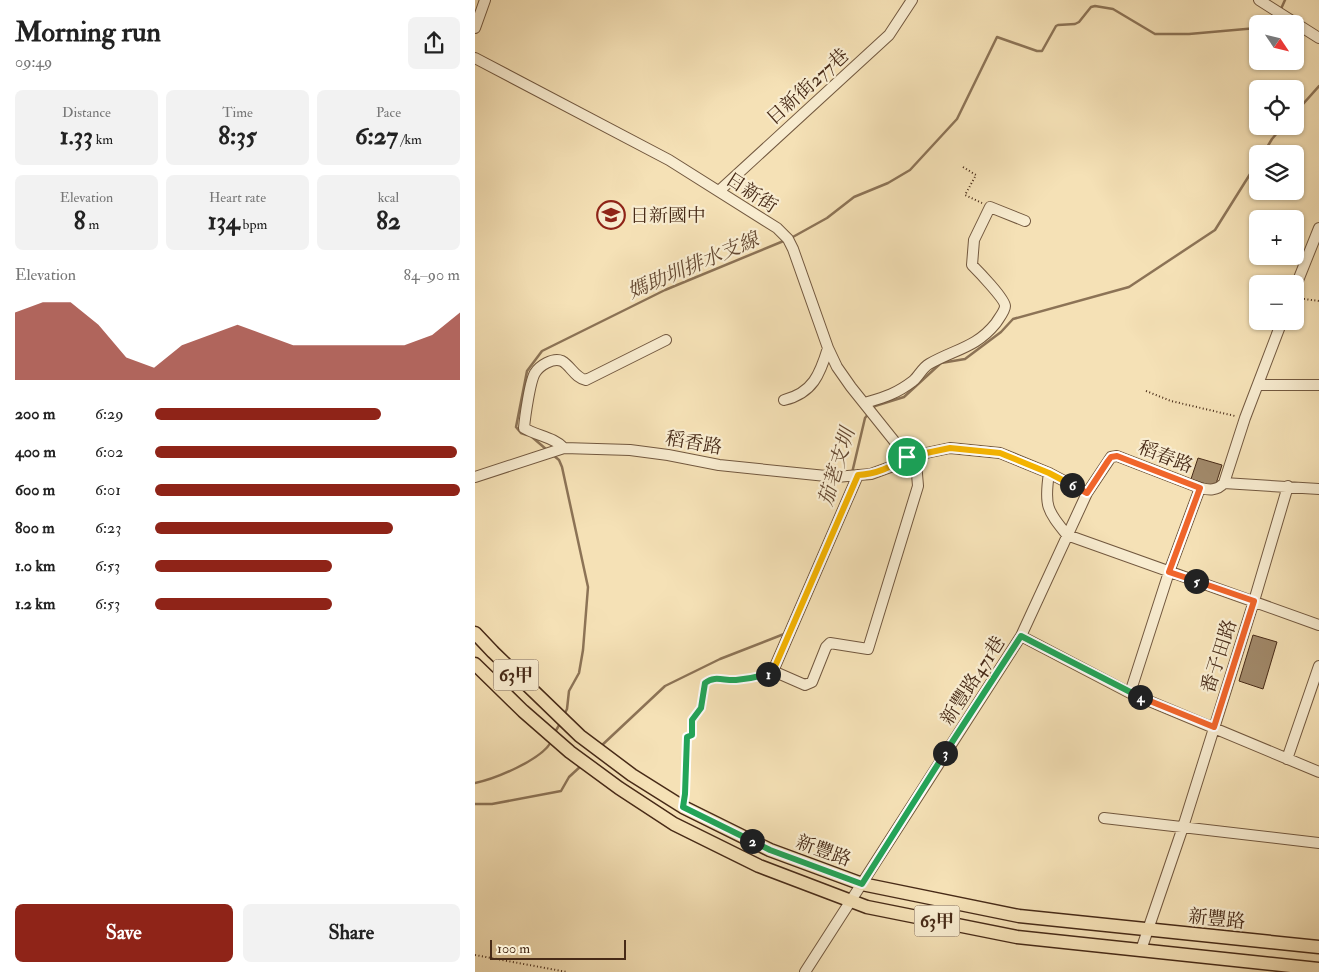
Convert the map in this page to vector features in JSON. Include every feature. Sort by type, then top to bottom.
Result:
[{"type":"main road","name":"新豐路","points":[[475,633],[562,719],[598,750],[632,775],[683,807],[770,850],[862,884],[1019,916],[1319,947]]},
{"type":"main road","name":"新豐路","points":[[475,664],[523,711],[584,762],[619,788],[674,824],[759,866],[851,902],[867,907],[1017,937],[1319,969]]},
{"type":"street","points":[[475,28],[485,0]]},
{"type":"street","name":"日新街277巷","points":[[719,191],[889,35],[912,0]]},
{"type":"street","points":[[1259,0],[1319,38]]},
{"type":"street","name":"日新街","points":[[475,58],[669,160],[777,228],[788,239],[793,249],[828,348],[847,380],[907,457],[916,462],[918,486],[868,649],[830,643],[826,647],[812,682],[805,685],[773,671]]},
{"type":"street","points":[[865,404],[893,395],[915,379],[926,366],[943,357],[959,352],[987,333],[1000,318],[1005,304],[972,265],[974,240],[990,207],[1025,221]]},
{"type":"street","points":[[1300,275],[1319,228]]},
{"type":"street","points":[[1224,483],[1245,418],[1279,330]]},
{"type":"street","points":[[564,448],[559,442],[524,428],[535,373],[547,363],[555,360],[561,361],[581,379],[586,380],[666,340]]},
{"type":"street","points":[[784,400],[798,397],[810,386],[820,373],[828,348]]},
{"type":"street","points":[[1258,385],[1319,384]]},
{"type":"street","name":"稻香路","points":[[475,477],[564,448],[630,450],[719,465],[836,477],[871,474],[893,466],[907,457]]},
{"type":"street","points":[[907,457],[950,448],[1000,453],[1049,473],[1087,493]]},
{"type":"street","name":"稻春路","points":[[1087,493],[1111,457],[1117,456],[1200,488],[1211,490],[1220,487],[1224,483],[1319,489]]},
{"type":"street","points":[[1049,473],[1045,496],[1051,516],[1067,535],[1319,625]]},
{"type":"street","points":[[773,671],[858,475]]},
{"type":"street","name":"番子田路","points":[[1141,950],[1183,827],[1288,486]]},
{"type":"street","points":[[1131,693],[1169,572],[1200,488]]},
{"type":"street","name":"新豐路471巷","points":[[805,972],[1021,636],[1087,493]]},
{"type":"street","points":[[1021,636],[1131,693],[1319,772]]},
{"type":"street","points":[[1287,759],[1319,666]]},
{"type":"street","points":[[1103,818],[1319,843]]},
{"type":"path","points":[[963,167],[976,176],[965,195],[990,207]]},
{"type":"path","points":[[1304,298],[1319,301]]},
{"type":"path","points":[[1146,390],[1171,401],[1245,418]]},
{"type":"path","points":[[683,807],[687,737],[692,735],[692,720],[701,708],[705,683],[710,679],[733,680],[749,678],[769,674],[773,671]]},
{"type":"path","points":[[475,955],[567,972]]},
{"type":"building","points":[[1198,458],[1222,465],[1215,487],[1191,479]]},
{"type":"building","points":[[1253,635],[1277,642],[1263,689],[1239,681]]},
{"type":"waterway","name":"媽助圳排水支線","points":[[1280,11],[1285,0]]},
{"type":"waterway","name":"媽助圳排水支線","points":[[791,238],[827,218],[854,197],[888,183],[910,170],[957,119],[997,37],[1042,51],[1056,26],[1079,22],[1091,7],[1095,6],[1113,9],[1155,34],[1189,34],[1249,29]]},
{"type":"waterway","name":"茄荖支圳","points":[[1304,103],[1319,86]]},
{"type":"waterway","name":"茄荖支圳","points":[[1268,145],[1275,135]]},
{"type":"waterway","name":"茄荖支圳","points":[[872,409],[875,406],[904,397],[941,363],[965,359],[1001,332],[1013,319],[1129,287],[1215,230],[1249,176]]},
{"type":"waterway","name":"媽助圳排水支線","points":[[527,435],[521,433],[516,427],[527,371],[542,351],[665,290],[786,240]]},
{"type":"waterway","name":"茄荖支圳","points":[[852,473],[865,418],[869,413]]},
{"type":"waterway","name":"媽助圳排水支線","points":[[532,437],[547,450]]},
{"type":"waterway","name":"媽助圳排水支線","points":[[553,455],[559,460],[562,467],[588,587],[583,650],[579,673],[569,691],[567,709],[564,715]]},
{"type":"waterway","name":"茄荖支圳","points":[[600,747],[665,686],[720,659],[784,634]]},
{"type":"waterway","name":"媽助圳排水支線","points":[[555,732],[561,722]]},
{"type":"waterway","name":"媽助圳排水支線","points":[[475,783],[517,768],[546,749],[551,742]]},
{"type":"waterway","name":"茄荖支圳","points":[[475,804],[492,804],[561,791],[569,777],[582,765]]},
{"type":"place","name":"日新國中","points":[[611,215]]},
{"type":"route","points":[[950,448],[1000,453],[1049,473],[1087,493],[1111,457],[1117,456],[1200,488],[1169,572],[1254,601],[1214,727],[1131,693],[1021,636],[862,884],[770,850],[683,807],[687,737],[692,735],[692,720],[701,708],[705,683],[710,679],[733,680],[749,678],[769,674],[773,671],[858,475],[871,474],[893,466],[907,457],[950,448]]}]
